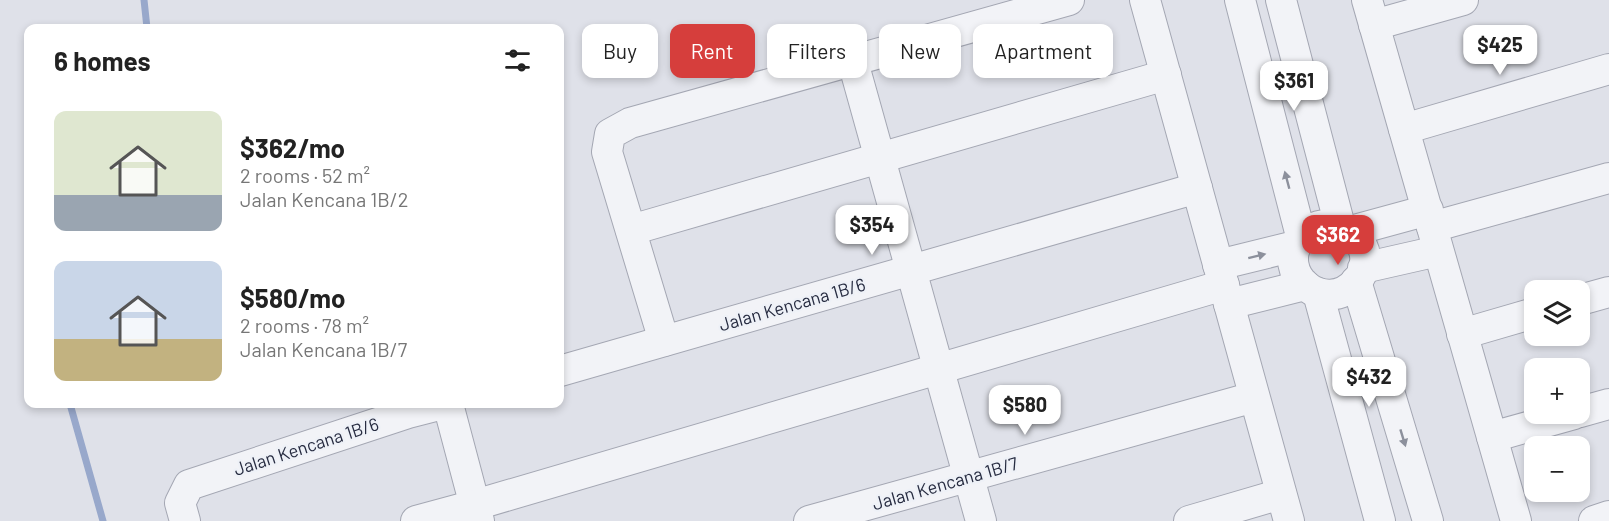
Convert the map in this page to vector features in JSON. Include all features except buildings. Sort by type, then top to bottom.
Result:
[{"type":"street","points":[[867,58],[1070,0]]},
{"type":"street","points":[[1145,0],[1285,507],[1189,521]]},
{"type":"street","points":[[1240,0],[1298,241],[1293,256],[1294,267],[1298,277],[1311,289],[1380,521]]},
{"type":"street","points":[[1281,0],[1345,228],[1363,248],[1364,258],[1360,275],[1428,521]]},
{"type":"street","points":[[1463,0],[1371,13],[1516,521]]},
{"type":"street","points":[[1404,129],[1609,69]]},
{"type":"street","points":[[631,230],[1166,75]]},
{"type":"street","points":[[664,341],[607,152],[609,134],[630,123],[795,78]]},
{"type":"street","points":[[858,78],[981,521]]},
{"type":"street","points":[[1224,285],[1311,289],[1339,293],[1360,275],[1433,229],[1609,178]]},
{"type":"street","name":"Jalan Kencana 1B/6","points":[[564,370],[1197,188]]},
{"type":"street","points":[[416,521],[477,513],[939,369],[1224,285],[1298,241],[1309,229],[1319,225],[1345,228],[1433,229]]},
{"type":"street","points":[[1590,297],[1609,292]]},
{"type":"street","points":[[1462,334],[1524,316]]},
{"type":"street","name":"Jalan Kencana 1B/7","points":[[809,521],[1254,397]]},
{"type":"street","points":[[1590,409],[1609,404]]},
{"type":"street","name":"Jalan Kencana 1B/6","points":[[182,512],[189,485],[427,408]]},
{"type":"street","points":[[449,408],[477,513]]},
{"type":"street","points":[[1492,437],[1538,424]]},
{"type":"street","points":[[1594,521],[1609,516]]},
{"type":"waterway","points":[[144,0],[147,24]]},
{"type":"waterway","points":[[71,408],[103,521]]}]
